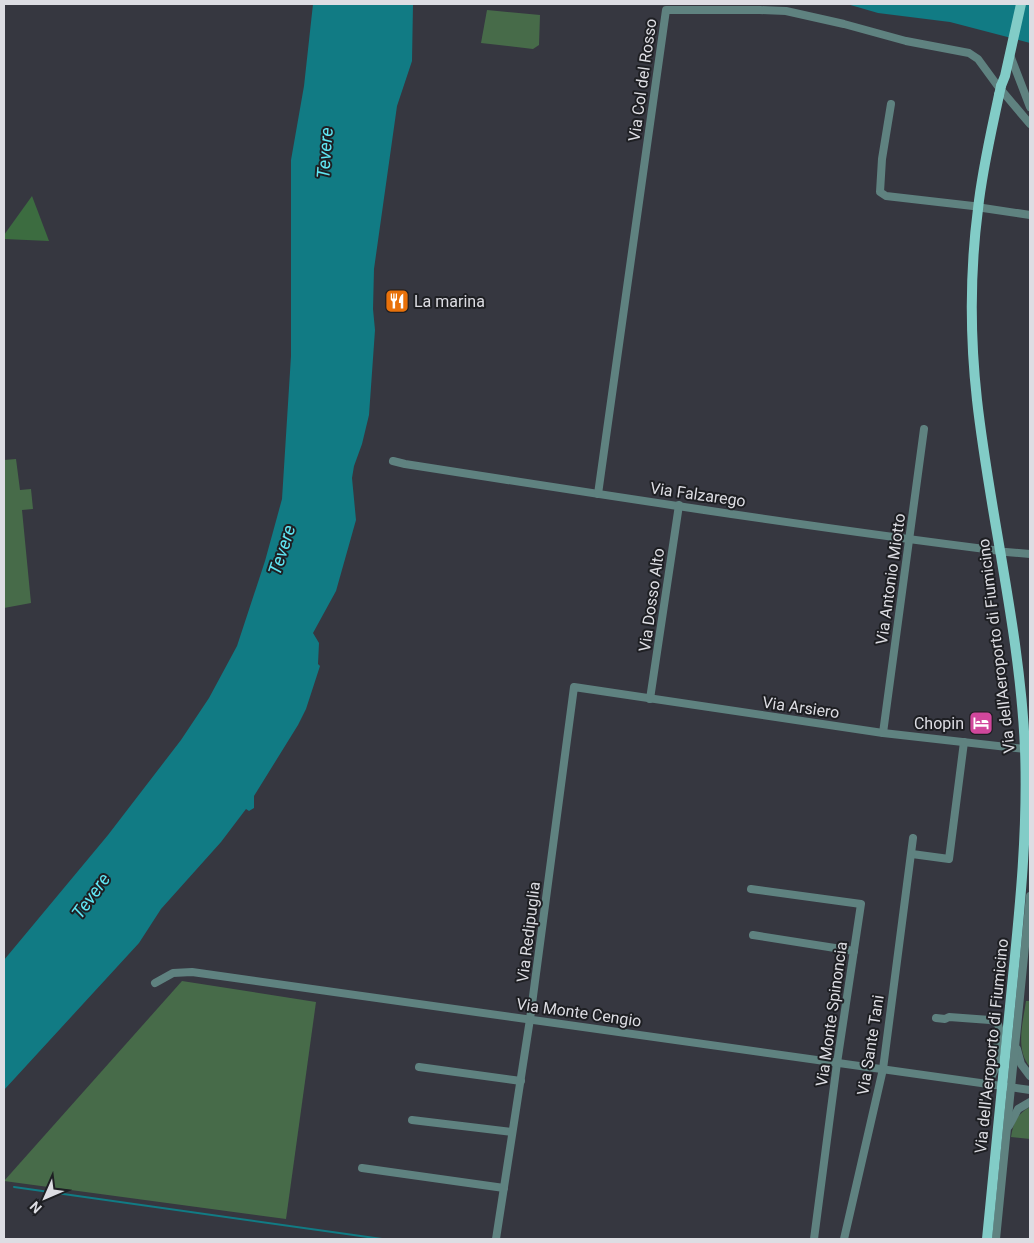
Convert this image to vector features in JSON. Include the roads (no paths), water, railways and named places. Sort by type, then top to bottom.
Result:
[{"type":"main road","name":"Via dell'Aeroporto di Fiumicino","points":[[987,1239],[1007,1086],[1023,878],[1026,804],[1025,749],[1016,652],[1003,551],[976,399],[973,326],[974,252],[977,211],[984,165],[1021,4]]},
{"type":"street","name":"Via Col del Rosso","points":[[598,494],[666,10],[786,11],[844,24],[906,42],[970,53],[978,59],[1030,124]]},
{"type":"street","points":[[1010,53],[1026,88],[1030,107]]},
{"type":"street","points":[[1001,86],[1014,80],[1026,88]]},
{"type":"street","points":[[891,104],[882,159],[880,192],[886,196],[973,206]]},
{"type":"street","points":[[982,208],[1030,214]]},
{"type":"street","name":"Via Antonio Miotto","points":[[883,732],[924,429]]},
{"type":"street","name":"Via Falzarego","points":[[393,461],[679,506],[909,539],[1030,554]]},
{"type":"street","name":"Via Dosso Alto","points":[[650,699],[679,506]]},
{"type":"street","name":"Via Arsiero","points":[[574,687],[883,732],[1025,749]]},
{"type":"street","name":"Via Redipuglia","points":[[496,1239],[530,1019],[574,687]]},
{"type":"street","points":[[912,854],[949,859],[964,742]]},
{"type":"street","name":"Via Sante Tani","points":[[844,1239],[883,1069],[913,838]]},
{"type":"street","name":"Via Monte Spinoncia","points":[[751,889],[861,904],[837,1063],[814,1239]]},
{"type":"street","points":[[996,1239],[1007,1130],[1007,1086],[1016,1043],[1030,896]]},
{"type":"street","points":[[753,935],[854,951]]},
{"type":"street","name":"Via Monte Cengio","points":[[155,983],[174,973],[192,972],[1030,1090]]},
{"type":"street","points":[[936,1018],[945,1020],[949,1017],[990,1020],[998,1024],[996,1069],[988,1084]]},
{"type":"street","points":[[1016,1043],[1018,1056],[1030,1076]]},
{"type":"street","points":[[420,1068],[521,1081]]},
{"type":"street","points":[[1007,1130],[1015,1113],[1030,1102]]},
{"type":"street","points":[[412,1120],[512,1132]]},
{"type":"street","points":[[362,1168],[504,1188]]},
{"type":"water","name":"Tevere","points":[[313,4],[413,4],[412,61],[397,106],[374,269],[373,309],[375,330],[369,415],[352,478],[356,520],[336,591],[313,633],[319,643],[318,664],[320,666],[306,709],[254,796],[254,808],[249,811],[246,809],[221,842],[161,909],[139,943],[4,1090],[4,960],[108,835],[181,740],[209,698],[237,646],[265,561],[282,499],[291,356],[291,160],[304,86]]},
{"type":"water","points":[[847,4],[1030,4],[1030,43],[950,22],[878,13]]},
{"type":"waterway","points":[[14,1187],[382,1239]]},
{"type":"place","name":"La marina","points":[[397,301]]},
{"type":"place","name":"Chopin","points":[[981,723]]}]
